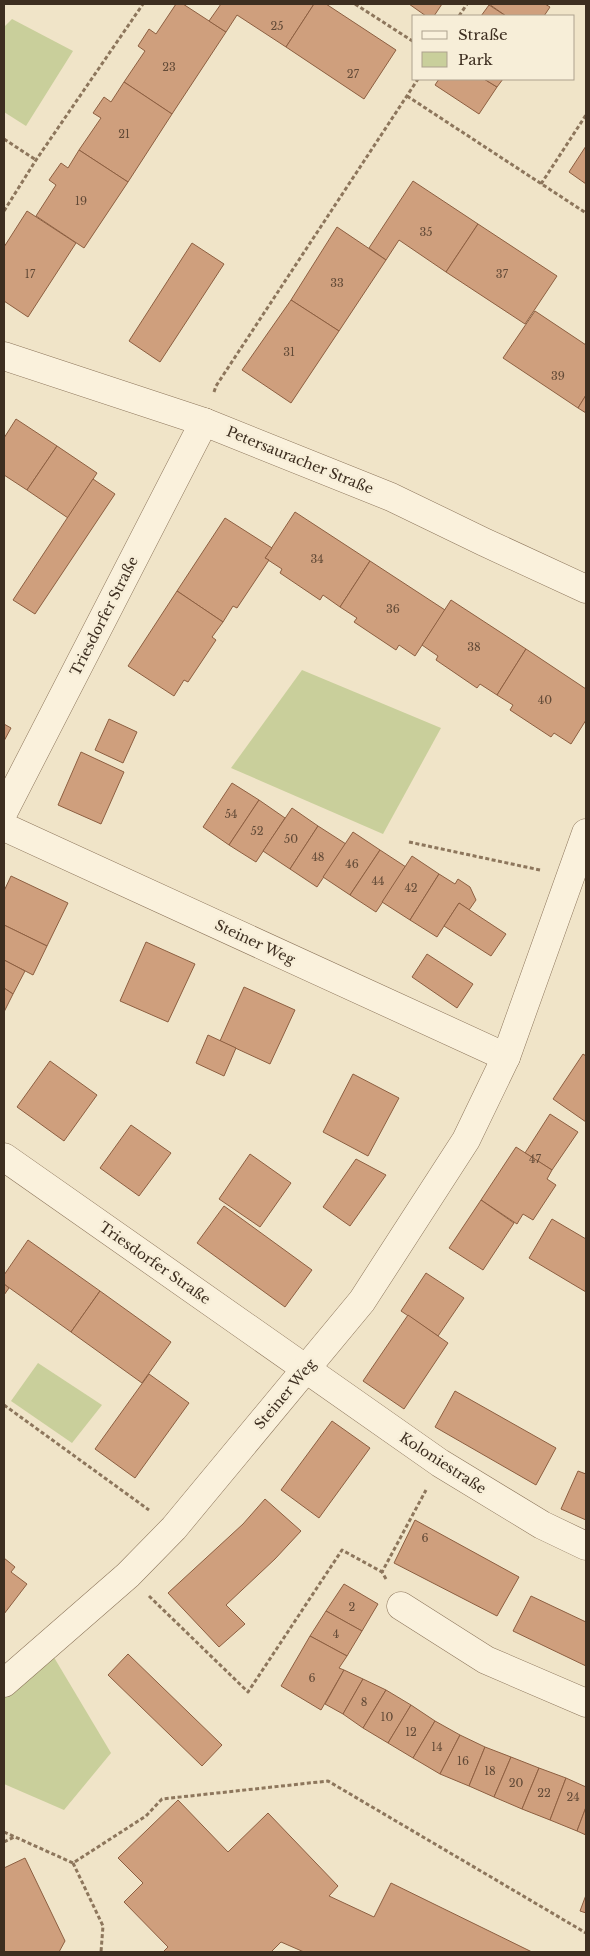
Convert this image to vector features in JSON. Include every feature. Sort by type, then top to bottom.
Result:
[{"type":"street","name":"Petersauracher Straße","points":[[4,356],[204,422],[391,497],[586,589]]},
{"type":"street","name":"Triesdorfer Straße","points":[[4,811],[204,422]]},
{"type":"street","name":"Steiner Weg","points":[[4,827],[506,1057]]},
{"type":"street","name":"Steiner Weg","points":[[4,1682],[128,1575],[174,1528],[362,1301],[466,1140],[506,1057],[586,833]]},
{"type":"street","name":"Triesdorfer Straße","points":[[4,1157],[306,1370]]},
{"type":"street","name":"Koloniestraße","points":[[306,1370],[440,1464],[542,1525],[586,1546]]},
{"type":"street","points":[[401,1606],[486,1660],[586,1703]]},
{"type":"path","points":[[4,211],[36,160],[143,4]]},
{"type":"path","points":[[355,4],[412,41]]},
{"type":"path","points":[[460,15],[467,4]]},
{"type":"path","points":[[204,422],[216,386],[417,80]]},
{"type":"path","points":[[407,96],[586,213]]},
{"type":"path","points":[[542,184],[586,115]]},
{"type":"path","points":[[4,139],[36,160]]},
{"type":"path","points":[[409,842],[570,876]]},
{"type":"path","points":[[4,1404],[174,1528]]},
{"type":"path","points":[[382,1572],[440,1464]]},
{"type":"path","points":[[128,1575],[248,1692],[342,1550],[382,1572],[401,1606]]},
{"type":"path","points":[[73,1862],[146,1816],[162,1799],[328,1781],[586,1933]]},
{"type":"path","points":[[4,1832],[73,1862],[103,1926],[101,1952]]},
{"type":"path","points":[[4,1842],[15,1836]]},
{"type":"green space","points":[[12,19],[73,51],[26,126],[4,112],[4,27]]},
{"type":"green space","points":[[302,670],[441,728],[383,834],[231,768]]},
{"type":"green space","points":[[38,1363],[102,1405],[72,1443],[11,1401]]},
{"type":"green space","points":[[52,1654],[111,1753],[64,1810],[4,1784],[4,1696]]},
{"type":"building","points":[[176,4],[183,4],[226,32],[172,114],[124,82],[145,51],[138,46],[149,29],[156,34]]},
{"type":"building","points":[[221,4],[314,4],[286,47],[237,15],[226,32],[209,21]]},
{"type":"building","points":[[314,4],[326,4],[396,50],[364,99],[286,47]]},
{"type":"building","points":[[409,4],[442,4],[435,15],[425,15]]},
{"type":"building","points":[[489,4],[545,4],[550,7],[545,15],[505,15]]},
{"type":"building","points":[[489,5],[504,15],[482,15]]},
{"type":"building","points":[[438,80],[486,80],[497,87],[479,114],[435,85]]},
{"type":"building","points":[[486,80],[502,80],[497,87]]},
{"type":"building","points":[[124,82],[172,114],[128,182],[79,150],[101,118],[93,113],[104,97],[111,102]]},
{"type":"building","points":[[586,146],[586,184],[569,172]]},
{"type":"building","points":[[79,150],[128,182],[84,248],[36,216],[56,185],[49,180],[61,163],[68,168]]},
{"type":"building","points":[[413,181],[478,224],[446,272],[399,240],[386,260],[369,248]]},
{"type":"building","points":[[27,211],[76,243],[28,317],[4,301],[4,247]]},
{"type":"building","points":[[478,224],[557,276],[525,324],[446,272]]},
{"type":"building","points":[[337,227],[386,260],[339,331],[291,300]]},
{"type":"building","points":[[192,243],[224,264],[160,362],[129,341]]},
{"type":"building","points":[[291,300],[339,331],[291,403],[242,370]]},
{"type":"building","points":[[535,311],[586,345],[586,395],[578,408],[503,358]]},
{"type":"building","points":[[586,395],[586,413],[578,408]]},
{"type":"building","points":[[16,419],[57,446],[27,490],[4,475],[4,438]]},
{"type":"building","points":[[57,446],[97,473],[68,518],[27,490]]},
{"type":"building","points":[[93,479],[115,494],[35,614],[13,600]]},
{"type":"building","points":[[295,512],[370,561],[340,607],[323,595],[320,600],[280,573],[282,569],[265,558]]},
{"type":"building","points":[[225,518],[272,548],[265,558],[269,560],[237,608],[233,606],[223,622],[177,591]]},
{"type":"building","points":[[370,561],[445,610],[415,656],[399,645],[396,650],[354,622],[357,618],[340,607]]},
{"type":"building","points":[[177,591],[223,622],[212,637],[216,640],[188,682],[184,680],[174,696],[128,666]]},
{"type":"building","points":[[451,600],[526,649],[497,695],[480,684],[477,688],[436,660],[438,656],[422,645]]},
{"type":"building","points":[[526,649],[586,689],[586,720],[571,744],[554,733],[551,737],[510,710],[513,705],[497,695]]},
{"type":"building","points":[[109,719],[137,732],[123,763],[95,750]]},
{"type":"building","points":[[4,724],[11,728],[4,741]]},
{"type":"building","points":[[81,752],[124,772],[101,824],[58,805]]},
{"type":"building","points":[[232,783],[259,800],[229,845],[203,827]]},
{"type":"building","points":[[259,800],[285,818],[256,862],[229,845]]},
{"type":"building","points":[[292,808],[318,826],[290,869],[263,851]]},
{"type":"building","points":[[318,826],[346,844],[317,887],[290,869]]},
{"type":"building","points":[[353,832],[380,850],[350,895],[323,877]]},
{"type":"building","points":[[380,850],[406,867],[376,912],[350,895]]},
{"type":"building","points":[[412,856],[439,874],[410,920],[382,902]]},
{"type":"building","points":[[439,874],[455,884],[458,879],[470,887],[476,900],[469,910],[459,903],[437,937],[410,920]]},
{"type":"building","points":[[11,876],[68,903],[47,946],[4,925],[4,891]]},
{"type":"building","points":[[459,903],[506,934],[491,956],[444,926]]},
{"type":"building","points":[[4,925],[47,946],[33,975],[4,960]]},
{"type":"building","points":[[146,942],[195,964],[168,1022],[120,1001]]},
{"type":"building","points":[[427,954],[473,984],[457,1008],[412,977]]},
{"type":"building","points":[[4,960],[25,971],[13,994],[4,988]]},
{"type":"building","points":[[244,987],[295,1010],[270,1064],[220,1041]]},
{"type":"building","points":[[4,988],[13,994],[4,1012]]},
{"type":"building","points":[[208,1035],[236,1048],[224,1076],[196,1063]]},
{"type":"building","points":[[583,1054],[586,1056],[586,1122],[553,1099]]},
{"type":"building","points":[[50,1061],[97,1095],[64,1141],[17,1107]]},
{"type":"building","points":[[353,1074],[399,1098],[368,1156],[323,1132]]},
{"type":"building","points":[[550,1114],[578,1132],[552,1170],[525,1153]]},
{"type":"building","points":[[131,1125],[171,1153],[139,1196],[100,1168]]},
{"type":"building","points":[[516,1147],[552,1170],[547,1179],[556,1185],[533,1220],[523,1214],[517,1224],[481,1200]]},
{"type":"building","points":[[250,1154],[291,1183],[260,1227],[219,1199]]},
{"type":"building","points":[[356,1159],[386,1175],[350,1226],[323,1207]]},
{"type":"building","points":[[481,1200],[514,1223],[483,1270],[449,1248]]},
{"type":"building","points":[[224,1206],[312,1270],[285,1307],[197,1243]]},
{"type":"building","points":[[552,1219],[586,1239],[586,1292],[529,1258]]},
{"type":"building","points":[[28,1240],[100,1291],[71,1332],[4,1284],[4,1275]]},
{"type":"building","points":[[426,1273],[464,1298],[438,1336],[401,1311]]},
{"type":"building","points":[[4,1284],[9,1288],[4,1295]]},
{"type":"building","points":[[100,1291],[171,1342],[142,1383],[71,1332]]},
{"type":"building","points":[[408,1315],[448,1343],[404,1409],[363,1381]]},
{"type":"building","points":[[149,1374],[189,1403],[135,1478],[95,1449]]},
{"type":"building","points":[[455,1391],[556,1448],[536,1485],[435,1427]]},
{"type":"building","points":[[332,1421],[370,1448],[319,1518],[281,1490]]},
{"type":"building","points":[[578,1471],[586,1474],[586,1520],[561,1509]]},
{"type":"building","points":[[265,1499],[301,1531],[275,1559],[226,1605],[245,1624],[219,1647],[168,1593],[243,1524]]},
{"type":"building","points":[[415,1520],[519,1577],[497,1616],[394,1563]]},
{"type":"building","points":[[4,1558],[15,1567],[11,1572],[27,1584],[4,1614]]},
{"type":"building","points":[[344,1584],[378,1604],[362,1631],[326,1611]]},
{"type":"building","points":[[531,1596],[586,1622],[586,1666],[513,1631]]},
{"type":"building","points":[[326,1611],[362,1631],[347,1656],[310,1636]]},
{"type":"building","points":[[310,1636],[347,1656],[339,1668],[344,1670],[321,1710],[281,1686]]},
{"type":"building","points":[[128,1654],[222,1745],[202,1766],[108,1675]]},
{"type":"building","points":[[344,1670],[363,1679],[343,1714],[325,1704]]},
{"type":"building","points":[[363,1679],[386,1690],[363,1728],[343,1714]]},
{"type":"building","points":[[386,1690],[411,1705],[388,1743],[363,1728]]},
{"type":"building","points":[[411,1705],[435,1721],[413,1758],[388,1743]]},
{"type":"building","points":[[435,1721],[460,1735],[440,1774],[413,1758]]},
{"type":"building","points":[[460,1735],[485,1747],[469,1786],[440,1774]]},
{"type":"building","points":[[485,1747],[511,1757],[494,1797],[469,1786]]},
{"type":"building","points":[[511,1757],[539,1768],[522,1809],[494,1797]]},
{"type":"building","points":[[539,1768],[566,1778],[550,1820],[522,1809]]},
{"type":"building","points":[[566,1778],[586,1787],[586,1807],[577,1831],[550,1820]]},
{"type":"building","points":[[178,1800],[228,1852],[268,1813],[338,1886],[329,1896],[374,1917],[391,1883],[532,1952],[304,1952],[281,1942],[271,1952],[163,1952],[168,1947],[124,1902],[143,1883],[118,1858]]},
{"type":"building","points":[[586,1807],[586,1835],[577,1831]]},
{"type":"building","points":[[25,1858],[65,1941],[59,1952],[4,1952],[4,1868]]},
{"type":"building","points":[[586,1895],[586,1913],[580,1911]]}]
